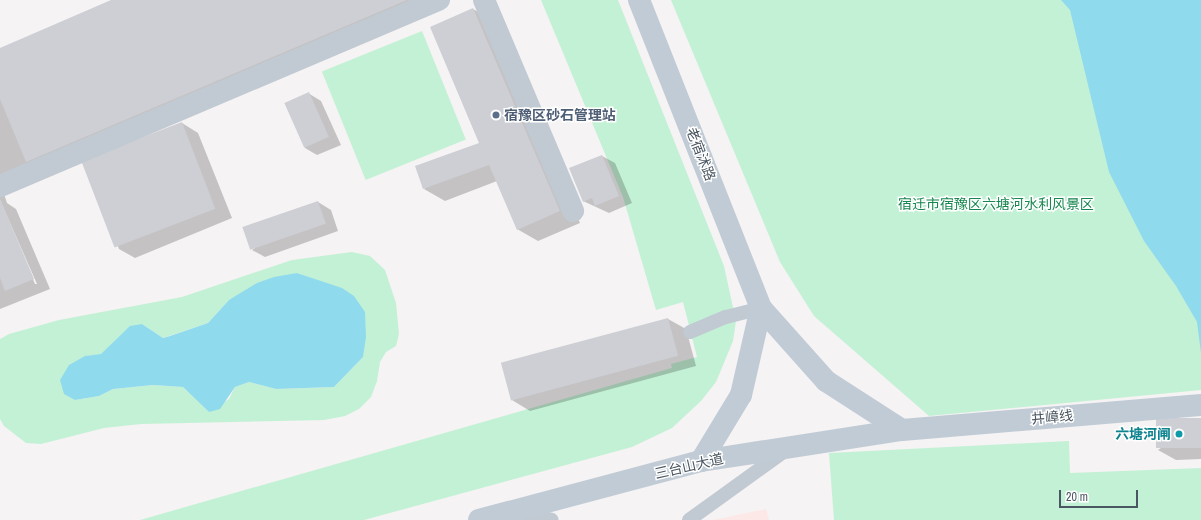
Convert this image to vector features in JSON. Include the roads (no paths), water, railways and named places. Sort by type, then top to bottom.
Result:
[{"type":"main road","name":"老宿沭路","points":[[639,0],[761,308],[826,381],[902,430]]},
{"type":"main road","points":[[701,461],[741,395],[761,308]]},
{"type":"main road","name":"井嶂线","points":[[902,430],[1156,407],[1201,405]]},
{"type":"main road","name":"三台山大道","points":[[479,520],[701,461],[902,430]]},
{"type":"street","points":[[0,186],[439,0]]},
{"type":"street","points":[[484,0],[573,211]]},
{"type":"lane","points":[[690,332],[726,317],[761,308]]},
{"type":"lane","points":[[689,520],[790,448]]},
{"type":"lane","points":[[504,513],[552,520]]},
{"type":"water","points":[[1061,0],[1201,0],[1201,353],[1197,322],[1176,286],[1144,241],[1109,172],[1070,10]]},
{"type":"water","points":[[297,273],[342,288],[354,296],[365,312],[366,337],[363,357],[334,387],[276,389],[249,382],[235,387],[220,409],[209,412],[183,387],[153,385],[113,389],[99,396],[75,400],[64,394],[60,380],[69,365],[85,356],[101,354],[130,326],[142,324],[163,338],[170,336],[208,323],[229,300],[257,283],[274,277]]},
{"type":"place","name":"宿豫区砂石管理站","points":[[496,115]]},
{"type":"place","name":"六塘河闸","points":[[1179,434]]},
{"type":"park label","name":"宿迁市宿豫区六塘河水利风景区","points":[[996,204]]}]
